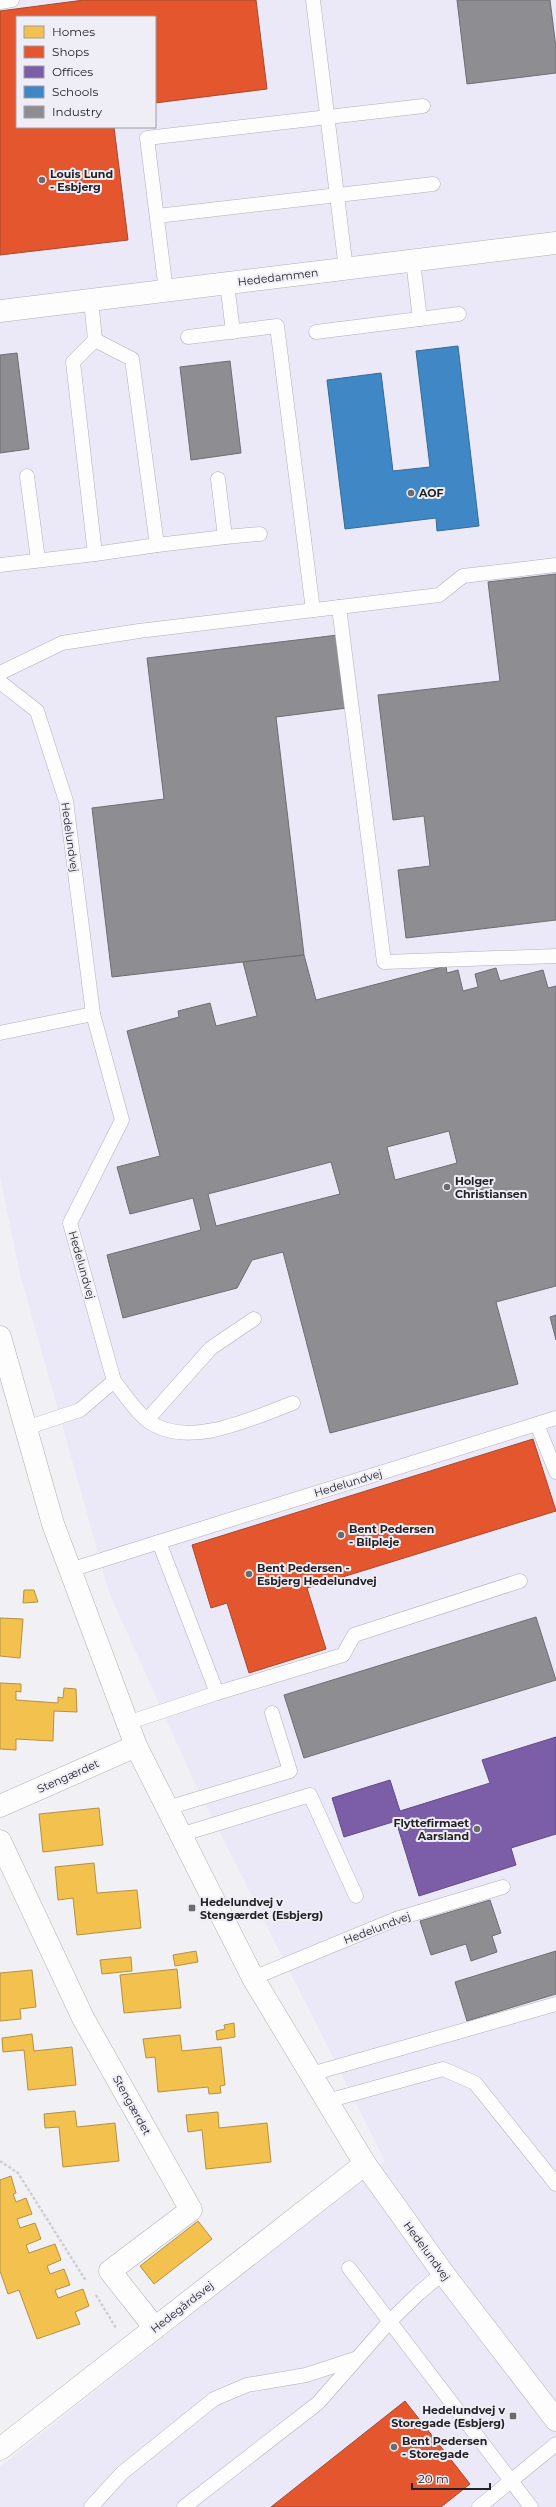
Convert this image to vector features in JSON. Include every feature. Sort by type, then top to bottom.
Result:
[{"type":"street","name":"Hededammen","points":[[0,311],[556,243]]},
{"type":"street","name":"Hedelundvej","points":[[0,1337],[53,1524],[136,1746],[253,1978],[365,2164],[443,2274],[556,2420]]},
{"type":"street","name":"Stengærdet","points":[[0,1806],[136,1746]]},
{"type":"street","name":"Stengærdet","points":[[0,1842],[83,2018],[191,2210],[110,2272],[155,2328]]},
{"type":"street","name":"Hedegårdsvej","points":[[0,2449],[365,2164]]},
{"type":"lane","points":[[0,2],[12,0]]},
{"type":"lane","points":[[313,0],[346,269]]},
{"type":"lane","points":[[166,290],[147,138],[423,106]]},
{"type":"lane","points":[[157,216],[433,184]]},
{"type":"lane","points":[[412,261],[420,319]]},
{"type":"lane","points":[[227,283],[233,332]]},
{"type":"lane","points":[[91,300],[95,340]]},
{"type":"lane","points":[[316,332],[459,314]]},
{"type":"lane","points":[[188,338],[277,326],[313,610]]},
{"type":"lane","points":[[95,340],[132,359],[157,545]]},
{"type":"lane","points":[[95,340],[73,362],[95,554]]},
{"type":"lane","points":[[27,476],[38,560]]},
{"type":"lane","points":[[218,480],[225,537]]},
{"type":"lane","points":[[0,565],[157,545],[260,534]]},
{"type":"lane","points":[[0,673],[62,644],[139,631],[439,595],[463,576],[556,565]]},
{"type":"lane","points":[[339,607],[384,962],[556,956]]},
{"type":"lane","name":"Hedelundvej","points":[[0,682],[37,711],[66,801],[93,1014],[122,1120],[70,1223],[114,1381]]},
{"type":"lane","points":[[0,1033],[93,1014]]},
{"type":"lane","points":[[147,1420],[211,1348],[254,1319]]},
{"type":"lane","points":[[26,1428],[80,1410],[114,1381],[147,1420],[168,1431],[213,1432],[293,1403]]},
{"type":"lane","name":"Hedelundvej","points":[[70,1570],[556,1418]]},
{"type":"lane","points":[[537,1424],[556,1472]]},
{"type":"lane","points":[[159,1542],[217,1693]]},
{"type":"lane","points":[[127,1723],[217,1693],[343,1655],[354,1635],[520,1581]]},
{"type":"lane","points":[[167,1808],[290,1771],[272,1713]]},
{"type":"lane","points":[[180,1835],[310,1795],[356,1896]]},
{"type":"lane","name":"Hedelundvej","points":[[253,1978],[396,1919],[503,1887]]},
{"type":"lane","points":[[311,2074],[556,2004]]},
{"type":"lane","points":[[327,2101],[443,2069],[475,2083],[556,2184]]},
{"type":"lane","points":[[349,2268],[531,2507]]},
{"type":"lane","points":[[184,2507],[318,2403],[355,2359],[390,2321],[419,2293],[443,2274]]},
{"type":"lane","points":[[91,2507],[122,2473],[214,2399],[247,2385],[306,2375],[355,2359]]},
{"type":"lane","points":[[479,2507],[510,2480],[556,2444]]},
{"type":"path","points":[[0,2161],[18,2173],[90,2286]]},
{"type":"path","points":[[94,2292],[129,2348]]},
{"type":"shaded area","points":[[0,0],[556,0],[556,2507],[0,2507],[0,2467],[385,2161],[192,1777],[109,1592],[20,1274],[0,1176]]},
{"type":"building: Homes","points":[[24,1590],[34,1590],[38,1602],[23,1603]]},
{"type":"building: Homes","points":[[0,1618],[23,1619],[20,1658],[0,1656]]},
{"type":"building: Homes","points":[[0,1683],[21,1684],[21,1692],[16,1691],[16,1700],[58,1703],[58,1697],[63,1698],[64,1688],[76,1689],[77,1712],[54,1711],[53,1741],[16,1739],[16,1750],[0,1749]]},
{"type":"building: Homes","points":[[99,1808],[103,1845],[43,1852],[39,1814]]},
{"type":"building: Homes","points":[[94,1863],[97,1893],[137,1890],[141,1928],[77,1935],[73,1898],[58,1900],[55,1867]]},
{"type":"building: Homes","points":[[196,1951],[198,1962],[175,1966],[173,1955]]},
{"type":"building: Homes","points":[[131,1957],[132,1971],[102,1974],[100,1960]]},
{"type":"building: Homes","points":[[177,1969],[181,2008],[124,2013],[120,1975]]},
{"type":"building: Homes","points":[[32,1970],[36,2007],[20,2009],[21,2019],[0,2021],[0,1973]]},
{"type":"building: Homes","points":[[234,2023],[235,2037],[217,2040],[216,2031],[225,2029],[224,2025]]},
{"type":"building: Homes","points":[[32,2034],[34,2051],[72,2047],[76,2085],[28,2090],[24,2050],[3,2052],[2,2038]]},
{"type":"building: Homes","points":[[180,2035],[182,2051],[221,2047],[225,2085],[220,2086],[221,2093],[209,2094],[208,2087],[158,2092],[155,2057],[146,2058],[143,2039]]},
{"type":"building: Homes","points":[[75,2111],[77,2127],[115,2123],[119,2161],[63,2167],[59,2127],[45,2128],[44,2114]]},
{"type":"building: Homes","points":[[218,2112],[219,2128],[267,2123],[271,2162],[206,2169],[202,2130],[188,2132],[186,2115]]},
{"type":"building: Homes","points":[[11,2176],[16,2193],[13,2194],[16,2202],[26,2198],[32,2214],[17,2219],[20,2228],[35,2223],[41,2239],[26,2245],[29,2253],[55,2244],[61,2260],[47,2266],[50,2274],[64,2269],[70,2285],[55,2290],[58,2298],[83,2289],[89,2306],[75,2312],[80,2324],[37,2339],[19,2290],[8,2294],[0,2271],[0,2180]]},
{"type":"building: Homes","points":[[198,2221],[212,2239],[154,2284],[140,2266]]},
{"type":"building: Shops","points":[[84,0],[256,0],[267,89],[156,103],[156,16],[16,16],[16,128],[114,128],[128,240],[0,255],[0,11]]},
{"type":"building: Shops","points":[[533,1439],[556,1511],[307,1588],[326,1649],[249,1673],[227,1603],[211,1608],[192,1545]]},
{"type":"building: Shops","name":"Bent Pedersen - Storegade","points":[[405,2401],[470,2484],[441,2507],[271,2507]]},
{"type":"building: Offices","points":[[556,1737],[556,1834],[511,1848],[516,1865],[419,1896],[396,1821],[344,1837],[332,1798],[390,1780],[400,1811],[490,1783],[482,1760]]},
{"type":"building: Schools","points":[[458,346],[479,526],[437,531],[436,518],[345,529],[327,380],[381,373],[393,471],[430,467],[416,351]]},
{"type":"building: Industry","points":[[457,0],[550,0],[556,48],[556,73],[467,84]]},
{"type":"building: Industry","points":[[17,353],[29,449],[0,453],[0,355]]},
{"type":"building: Industry","points":[[230,361],[241,453],[191,460],[180,367]]},
{"type":"building: Industry","points":[[556,574],[556,920],[406,938],[398,870],[430,866],[424,816],[393,820],[378,695],[500,681],[488,582]]},
{"type":"building: Industry","points":[[338,635],[347,708],[276,717],[304,955],[112,977],[92,808],[164,799],[147,658]]},
{"type":"building: Industry","name":"Holger Christiansen","points":[[304,955],[316,1000],[446,966],[447,973],[458,970],[463,991],[478,987],[475,974],[496,968],[500,981],[543,970],[548,988],[556,986],[556,1286],[496,1302],[518,1384],[330,1433],[283,1252],[252,1260],[237,1288],[123,1318],[107,1255],[201,1230],[193,1198],[130,1214],[117,1167],[160,1156],[127,1031],[179,1017],[178,1011],[210,1003],[216,1026],[257,1016],[243,962]],"holes":[[[449,1131],[457,1163],[395,1180],[387,1147]],[[331,1162],[340,1194],[216,1226],[208,1194]]]},
{"type":"building: Industry","points":[[556,1315],[556,1340],[550,1317]]},
{"type":"building: Industry","points":[[536,1617],[556,1680],[304,1758],[284,1695]]},
{"type":"building: Industry","points":[[490,1900],[501,1933],[492,1936],[497,1952],[471,1961],[466,1944],[431,1955],[420,1921]]},
{"type":"building: Industry","points":[[556,1951],[556,1994],[467,2021],[455,1982]]},
{"type":"place","name":"Louis Lund - Esbjerg","points":[[42,180]]},
{"type":"place","name":"AOF","points":[[411,493]]},
{"type":"place","name":"Holger Christiansen","points":[[447,1187]]},
{"type":"place","name":"Bent Pedersen - Bilpleje","points":[[341,1535]]},
{"type":"place","name":"Bent Pedersen - Esbjerg Hedelundvej","points":[[249,1574]]},
{"type":"place","name":"Flyttefirmaet Aarsland","points":[[477,1829]]},
{"type":"place","name":"Hedelundvej v Stengærdet (Esbjerg)","points":[[192,1908]]},
{"type":"place","name":"Hedelundvej v Storegade (Esbjerg)","points":[[513,2416]]},
{"type":"place","name":"Bent Pedersen - Storegade","points":[[394,2447]]}]
